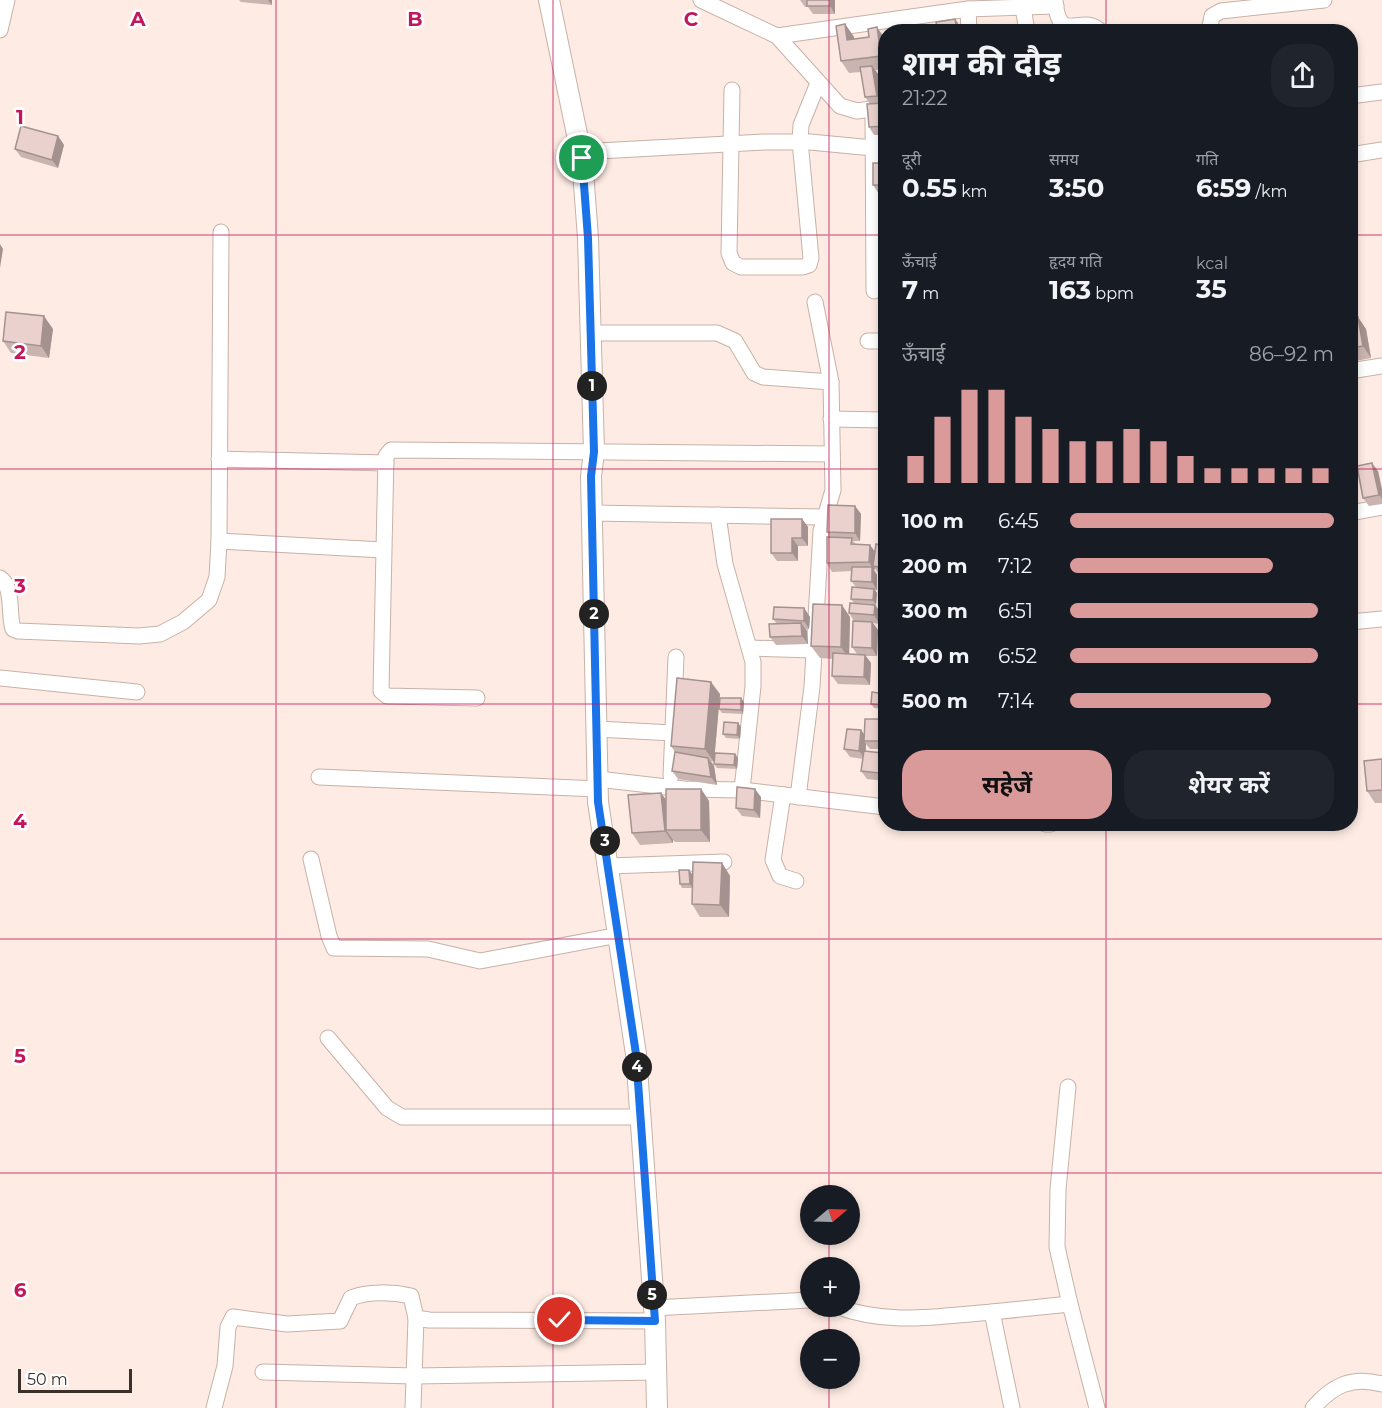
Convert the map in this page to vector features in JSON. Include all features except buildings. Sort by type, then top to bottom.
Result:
[{"type":"street","points":[[0,30],[7,0]]},
{"type":"street","points":[[549,0],[580,152],[588,238],[594,452],[591,476],[598,784],[608,867],[629,998],[641,1117],[654,1315],[657,1408]]},
{"type":"street","points":[[700,0],[777,36],[840,106],[857,111],[878,108]]},
{"type":"street","points":[[1210,24],[1212,16],[1221,11],[1324,0]]},
{"type":"street","points":[[777,36],[968,9],[988,4],[1023,7],[1055,3],[1057,19],[1061,24]]},
{"type":"street","points":[[1023,7],[1026,24]]},
{"type":"street","points":[[968,9],[969,24]]},
{"type":"street","points":[[732,90],[729,252],[733,263],[741,267],[794,268],[809,265],[811,258],[800,141],[801,125],[818,83]]},
{"type":"street","points":[[1358,95],[1382,92]]},
{"type":"street","points":[[878,115],[873,148],[878,160]]},
{"type":"street","points":[[580,152],[800,141],[873,148]]},
{"type":"street","points":[[1358,154],[1382,150]]},
{"type":"street","points":[[874,291],[878,189]]},
{"type":"street","points":[[0,578],[7,586],[11,622],[18,632],[139,636],[160,634],[183,622],[209,600],[217,578],[219,541],[221,232]]},
{"type":"street","points":[[796,881],[780,876],[773,860],[791,796],[814,650],[824,518],[831,504],[833,490],[831,382],[815,302]]},
{"type":"street","points":[[590,333],[717,333],[735,341],[754,373],[764,377],[831,382]]},
{"type":"street","points":[[868,340],[878,340]]},
{"type":"street","points":[[1358,370],[1382,366]]},
{"type":"street","points":[[831,419],[878,420]]},
{"type":"street","points":[[477,698],[387,696],[381,691],[386,456],[396,448],[831,454]]},
{"type":"street","points":[[219,459],[386,463]]},
{"type":"street","points":[[1358,512],[1382,507]]},
{"type":"street","points":[[592,513],[824,518]]},
{"type":"street","points":[[718,515],[726,564],[750,648],[753,686],[742,790]]},
{"type":"street","points":[[219,541],[383,549]]},
{"type":"street","points":[[1358,622],[1382,620]]},
{"type":"street","points":[[750,648],[814,650]]},
{"type":"street","points":[[671,776],[676,657]]},
{"type":"street","points":[[0,678],[137,692]]},
{"type":"street","points":[[597,729],[673,733]]},
{"type":"street","points":[[319,777],[742,790],[878,806]]},
{"type":"street","points":[[311,860],[329,936],[334,948],[428,950],[480,962],[619,935]]},
{"type":"street","points":[[608,867],[724,862]]},
{"type":"street","points":[[328,1038],[387,1108],[402,1117],[641,1117]]},
{"type":"street","points":[[1068,1087],[1058,1189],[1057,1247],[1097,1408]]},
{"type":"street","points":[[214,1408],[225,1366],[228,1327],[233,1317],[287,1324],[340,1320],[351,1298],[359,1294],[399,1293],[411,1296],[416,1318],[413,1408]]},
{"type":"street","points":[[416,1318],[460,1322],[654,1315],[800,1301]]},
{"type":"street","points":[[860,1314],[890,1320],[1070,1304]]},
{"type":"street","points":[[992,1312],[1012,1408]]},
{"type":"street","points":[[263,1372],[414,1376],[657,1372]]},
{"type":"street","points":[[1314,1408],[1336,1387],[1348,1381],[1368,1380],[1382,1384]]},
{"type":"route","points":[[560,1320],[655,1321],[636,1054],[598,802],[591,476],[594,452],[588,238],[582,158]]}]
